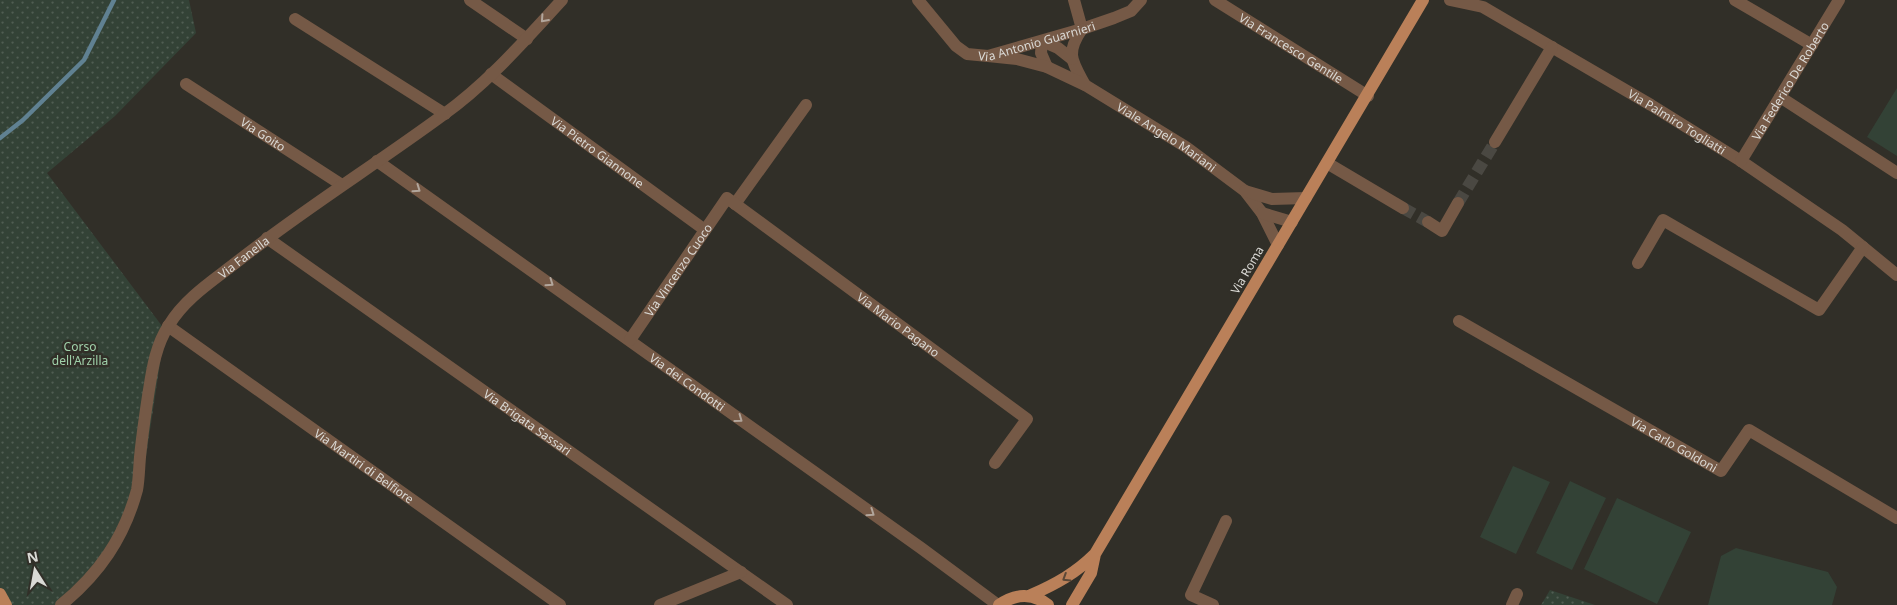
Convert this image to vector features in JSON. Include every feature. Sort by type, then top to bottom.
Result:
[{"type":"main road","name":"Via Roma","points":[[1072,605],[1091,573],[1096,554],[1423,0]]},
{"type":"main road","name":"Via Roma","points":[[998,605],[1012,598],[1031,595],[1067,578],[1096,554]]},
{"type":"main road","points":[[0,594],[6,605]]},
{"type":"main road","points":[[1031,595],[1048,605]]},
{"type":"street","points":[[470,0],[527,39]]},
{"type":"street","name":"Via Fanella","points":[[61,605],[81,588],[115,547],[128,516],[137,488],[144,417],[154,360],[168,326],[190,300],[267,238],[445,114],[527,39],[562,0]]},
{"type":"street","name":"Via Antonio Guarnieri","points":[[918,0],[956,46],[967,54],[988,56],[1082,29],[1132,11],[1141,0]]},
{"type":"street","points":[[1072,59],[1074,42],[1082,29],[1074,0]]},
{"type":"street","name":"Via Francesco Gentile","points":[[1215,0],[1368,96]]},
{"type":"street","name":"Via Palmiro Togliatti","points":[[1450,0],[1480,4],[1651,105],[1741,162],[1842,230],[1897,275]]},
{"type":"street","points":[[1735,0],[1812,45]]},
{"type":"street","name":"Via Federico De Roberto","points":[[1741,162],[1839,0]]},
{"type":"street","points":[[295,19],[445,114]]},
{"type":"street","points":[[1047,67],[1042,53],[1042,41],[1058,48],[1072,59],[1085,86]]},
{"type":"street","points":[[1495,142],[1552,47]]},
{"type":"street","name":"Viale Angelo Mariani","points":[[988,56],[1017,59],[1047,67],[1085,86],[1186,148],[1245,191],[1262,213],[1278,245]]},
{"type":"street","name":"Via Pietro Giannone","points":[[490,74],[705,230]]},
{"type":"street","name":"Via Goito","points":[[186,84],[342,184]]},
{"type":"street","points":[[1780,97],[1897,173]]},
{"type":"street","name":"Via Vincenzo Cuoco","points":[[630,340],[705,230],[731,201],[806,105]]},
{"type":"street","name":"Via dei Condotti","points":[[377,161],[630,340],[998,605]]},
{"type":"street","points":[[1327,163],[1403,208]]},
{"type":"street","name":"Viale Angelo Mariani","points":[[1245,191],[1272,199],[1306,198]]},
{"type":"street","points":[[1272,199],[1292,222]]},
{"type":"street","name":"Via Mario Pagano","points":[[731,201],[1027,420],[995,463]]},
{"type":"street","points":[[1428,222],[1442,231],[1458,203]]},
{"type":"street","points":[[1262,213],[1292,222]]},
{"type":"street","points":[[1638,263],[1663,220],[1819,310],[1863,247]]},
{"type":"street","name":"Via Brigata Sassari","points":[[267,238],[787,605]]},
{"type":"street","name":"Via Carlo Goldoni","points":[[1459,321],[1721,471],[1749,430],[1897,518]]},
{"type":"street","name":"Via Martiri di Belfiore","points":[[168,326],[560,605]]},
{"type":"street","points":[[1213,605],[1191,594],[1226,521]]},
{"type":"street","points":[[660,605],[741,572]]},
{"type":"green space","name":"Corso dell'Arzilla","points":[[0,0],[189,0],[196,33],[115,116],[47,173],[165,330],[144,470],[117,551],[62,605],[0,605]]},
{"type":"green space","points":[[1897,88],[1897,156],[1867,137]]},
{"type":"green space","points":[[1513,466],[1550,482],[1516,554],[1480,537]]},
{"type":"green space","points":[[1570,481],[1606,498],[1572,570],[1536,553]]},
{"type":"green space","points":[[1617,498],[1691,532],[1657,604],[1584,569]]},
{"type":"green space","points":[[1736,548],[1828,572],[1837,587],[1832,605],[1708,605],[1721,556]]},
{"type":"green space","points":[[1550,590],[1595,605],[1541,605]]},
{"type":"waterway","points":[[0,138],[23,120],[84,60],[114,0]]},
{"type":"tunnel","points":[[1458,203],[1495,142]]},
{"type":"tunnel","points":[[1403,208],[1428,222]]}]
